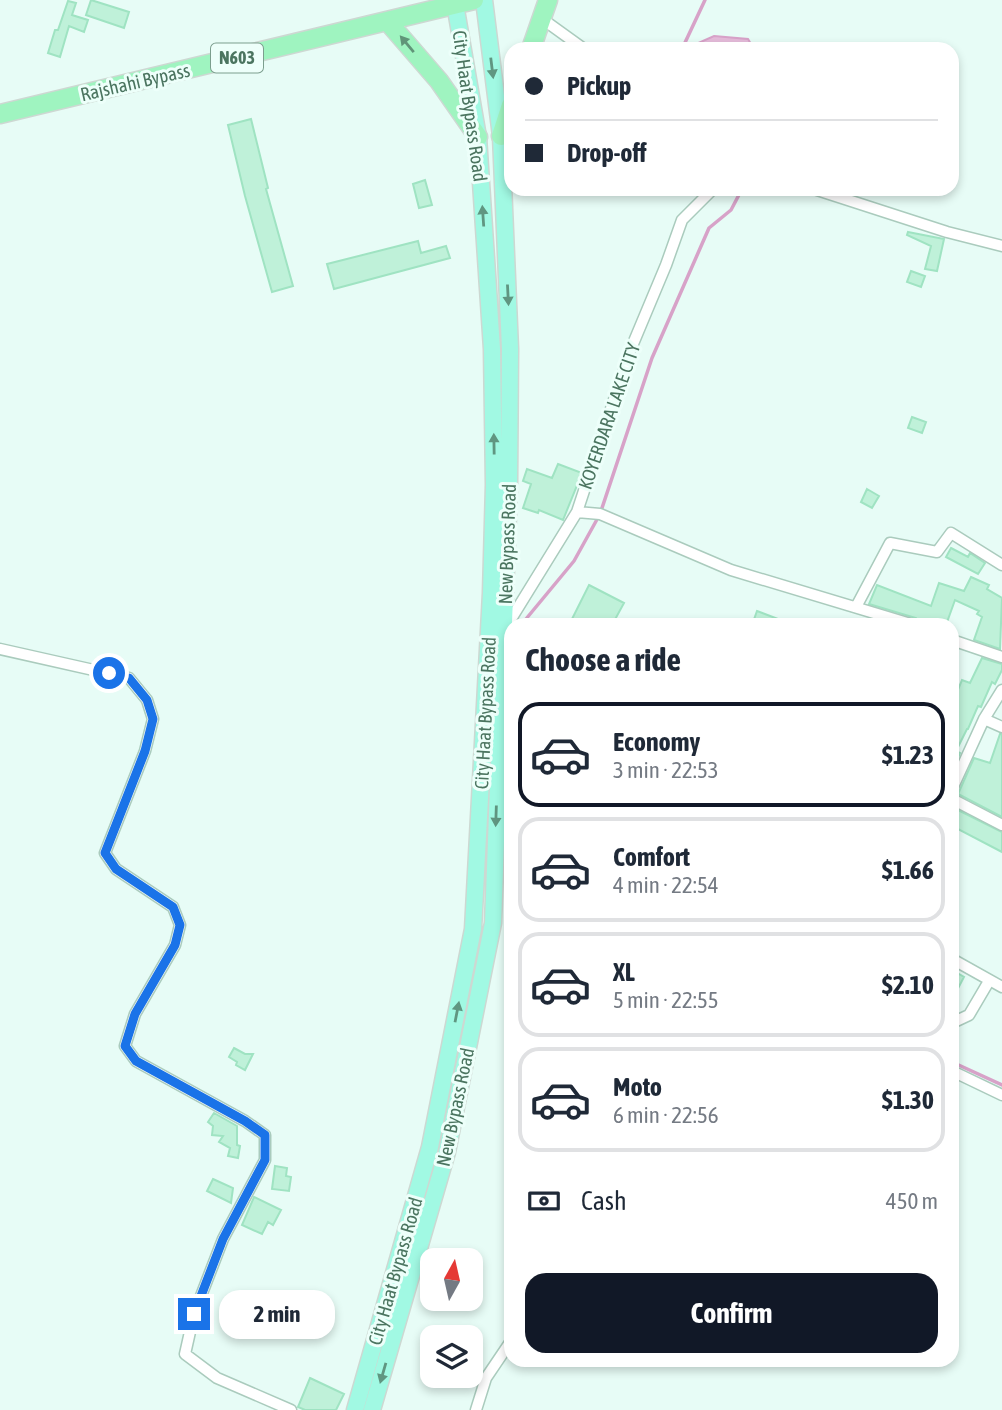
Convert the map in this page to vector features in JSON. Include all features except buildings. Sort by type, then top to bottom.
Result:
[{"type":"highway","name":"Rajshahi Bypass","points":[[0,114],[388,22],[453,2],[474,0]]},
{"type":"highway","points":[[533,42],[548,0]]},
{"type":"highway","points":[[388,22],[439,81],[478,137]]},
{"type":"highway","points":[[500,136],[504,125]]},
{"type":"main road","name":"New Bypass Road","points":[[484,0],[500,136],[510,349],[507,618]]},
{"type":"main road","name":"City Haat Bypass Road","points":[[355,1410],[430,1147],[473,929],[490,623],[494,485],[492,349],[478,137],[453,2]]},
{"type":"main road","name":"New Bypass Road","points":[[375,1409],[447,1152],[493,923],[504,698]]},
{"type":"street","points":[[541,18],[574,42]]},
{"type":"street","name":"KOYERDARA LAKE CITY","points":[[517,618],[577,512],[630,351],[682,219],[706,196]]},
{"type":"street","points":[[836,196],[947,232],[1002,246]]},
{"type":"street","points":[[577,512],[600,513],[731,570],[891,618]]},
{"type":"street","points":[[856,607],[890,542],[937,552],[951,533],[1002,565]]},
{"type":"street","points":[[959,642],[1002,657]]},
{"type":"street","points":[[0,649],[129,678],[147,700],[153,719],[145,751],[105,853],[116,869],[173,907],[180,925],[175,945],[135,1014],[125,1046],[136,1061],[245,1121],[265,1135],[265,1160],[223,1239],[194,1314],[185,1354],[216,1378],[290,1410]]},
{"type":"street","points":[[959,774],[984,719],[1002,690]]},
{"type":"street","points":[[984,719],[1002,727]]},
{"type":"street","points":[[959,804],[1002,825]]},
{"type":"street","points":[[959,963],[1002,987]]},
{"type":"street","points":[[959,1020],[969,1015],[989,981]]},
{"type":"street","points":[[959,1074],[1002,1095]]},
{"type":"street","points":[[476,1410],[486,1378],[504,1351]]},
{"type":"shaded area","points":[[714,36],[748,39],[750,42],[700,42]]},
{"type":"waterway","points":[[685,42],[705,0]]},
{"type":"waterway","points":[[527,618],[574,561],[600,514],[652,358],[709,228],[731,210],[738,196]]},
{"type":"waterway","points":[[959,1065],[1002,1085]]},
{"type":"route","points":[[109,673],[129,678],[147,700],[153,719],[145,751],[105,853],[116,869],[173,907],[180,925],[175,945],[135,1014],[125,1046],[136,1061],[245,1121],[265,1135],[265,1160],[223,1239],[194,1314]]}]
